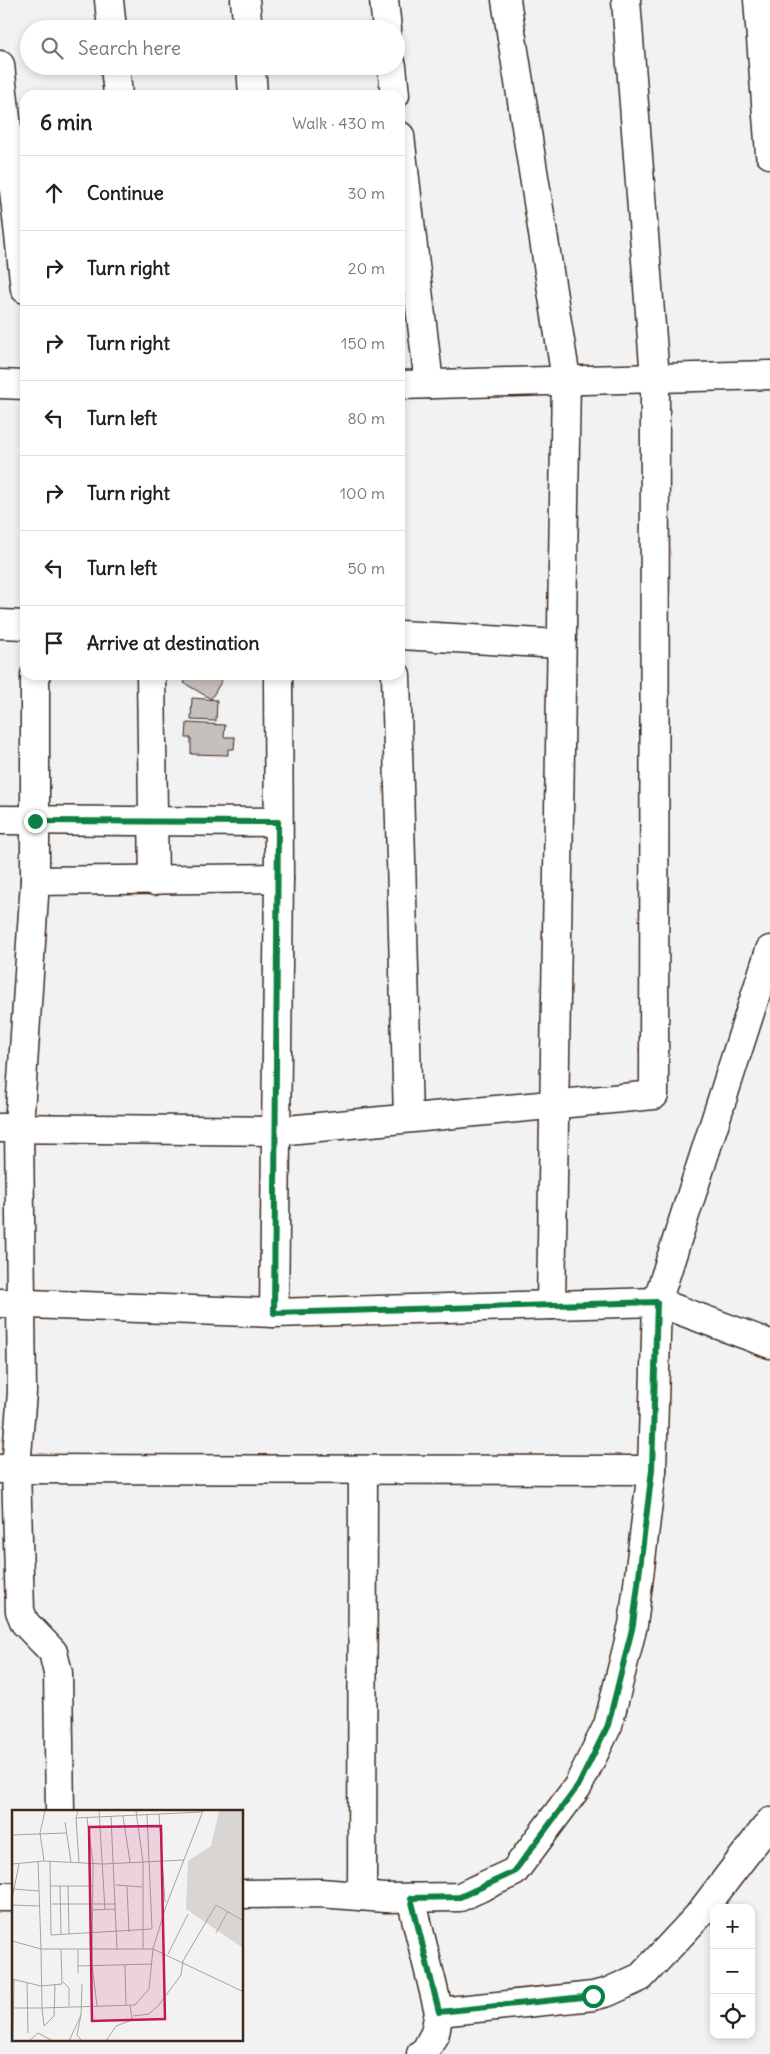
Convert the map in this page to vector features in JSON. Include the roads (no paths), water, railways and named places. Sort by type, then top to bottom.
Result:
[{"type":"street","points":[[109,0],[111,20]]},
{"type":"street","points":[[245,0],[247,20]]},
{"type":"street","points":[[384,0],[387,20]]},
{"type":"street","points":[[506,0],[566,379],[560,644],[556,1106],[551,1305]]},
{"type":"street","points":[[9,1127],[277,1131],[556,1106],[654,1095],[655,378],[626,0]]},
{"type":"street","points":[[758,0],[770,154]]},
{"type":"street","points":[[0,65],[20,245]]},
{"type":"street","points":[[117,75],[118,90]]},
{"type":"street","points":[[251,75],[252,90]]},
{"type":"street","points":[[393,75],[394,90]]},
{"type":"street","points":[[405,179],[429,384]]},
{"type":"street","points":[[405,385],[770,374]]},
{"type":"street","points":[[0,384],[20,385]]},
{"type":"street","points":[[0,624],[20,624]]},
{"type":"street","points":[[405,635],[560,644]]},
{"type":"street","points":[[35,680],[35,882],[9,1127],[10,1303],[22,1392],[8,1468],[20,1611],[25,1623],[53,1652],[58,1673],[60,1810]]},
{"type":"street","points":[[151,680],[154,881]]},
{"type":"street","points":[[274,1313],[279,878],[278,680]]},
{"type":"street","points":[[396,680],[408,1118]]},
{"type":"street","points":[[0,820],[278,822]]},
{"type":"street","points":[[35,882],[279,878]]},
{"type":"street","points":[[244,1894],[320,1893],[411,1898],[460,1897],[514,1872],[578,1786],[608,1725],[633,1625],[652,1470],[657,1302],[770,950]]},
{"type":"street","points":[[10,1303],[274,1313],[657,1302],[770,1344]]},
{"type":"street","points":[[8,1468],[652,1470]]},
{"type":"street","points":[[362,1896],[363,1470]]},
{"type":"street","points":[[439,2012],[593,1996],[616,1989],[641,1977],[698,1916],[770,1822]]},
{"type":"street","points":[[411,1898],[439,2012],[435,2033],[426,2050],[421,2054]]}]
